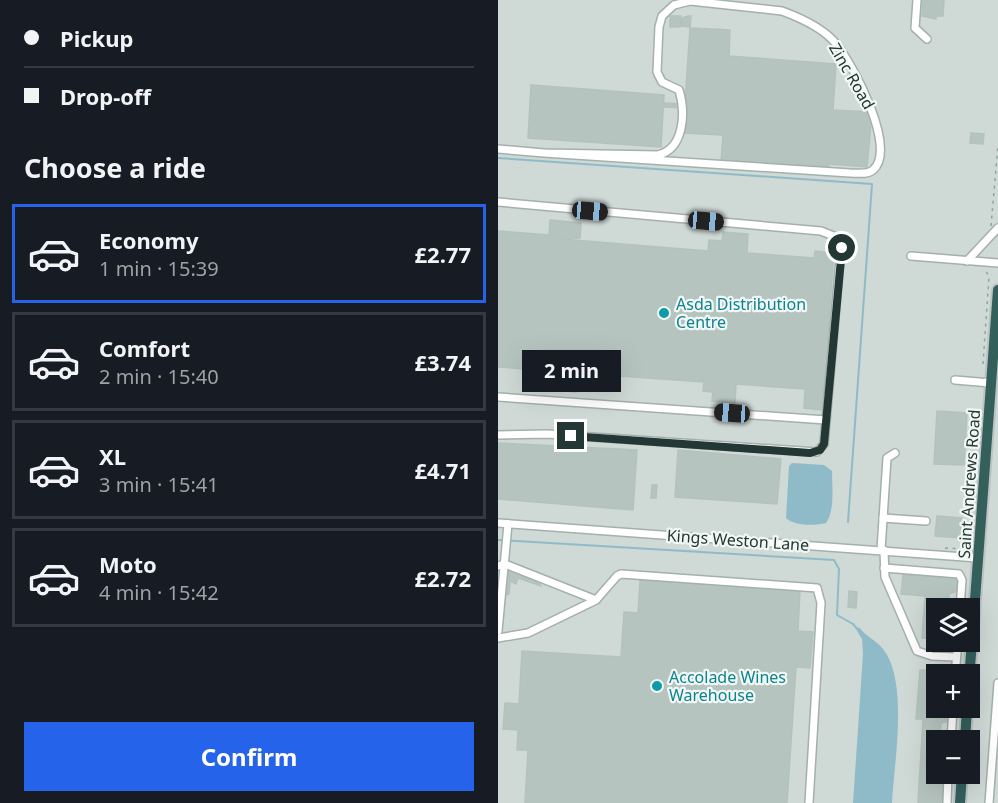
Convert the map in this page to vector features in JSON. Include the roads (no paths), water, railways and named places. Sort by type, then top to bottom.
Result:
[{"type":"highway","name":"Saint Andrews Road","points":[[970,664],[987,382],[998,290]]},
{"type":"highway","points":[[960,803],[961,784]]},
{"type":"street","points":[[917,0],[915,28],[927,39]]},
{"type":"street","name":"Zinc Road","points":[[498,149],[544,153],[864,173],[873,170],[879,160],[873,110],[831,39],[796,16],[782,11],[690,1],[674,5],[662,16],[659,27],[657,72],[662,82],[679,90],[682,99],[679,140],[669,153],[658,155],[544,153]]},
{"type":"street","points":[[498,202],[821,231],[837,237],[842,248],[822,447],[810,453],[547,434],[498,435]]},
{"type":"street","points":[[967,261],[998,228]]},
{"type":"street","points":[[911,256],[986,265],[998,263]]},
{"type":"street","points":[[955,380],[987,382]]},
{"type":"street","points":[[498,397],[826,420]]},
{"type":"street","points":[[895,453],[887,458],[882,550],[884,568],[917,651],[932,656],[956,657]]},
{"type":"street","points":[[883,518],[926,522]]},
{"type":"street","name":"Kings Weston Lane","points":[[498,523],[882,550],[965,553],[978,558]]},
{"type":"street","points":[[498,631],[502,565],[508,524]]},
{"type":"street","points":[[502,565],[596,600]]},
{"type":"street","points":[[884,568],[959,574],[962,580],[961,598]]},
{"type":"street","points":[[498,638],[528,633],[596,600],[617,576],[817,588],[821,603],[809,803]]},
{"type":"street","points":[[956,664],[957,652]]},
{"type":"street","points":[[989,803],[998,683]]},
{"type":"street","points":[[947,803],[948,784]]},
{"type":"water","points":[[792,463],[824,465],[832,471],[832,505],[826,523],[805,525],[794,523],[786,518],[789,466]]},
{"type":"water","points":[[859,627],[883,649],[891,663],[896,681],[898,723],[892,803],[853,803],[863,654],[862,639],[857,631]]},
{"type":"waterway","points":[[498,158],[872,184],[848,522]]},
{"type":"waterway","points":[[498,540],[834,560],[839,569],[837,615],[853,624],[859,631]]},
{"type":"place","name":"Asda Distribution Centre","points":[[664,313]]},
{"type":"place","name":"Accolade Wines Warehouse","points":[[657,686]]}]
